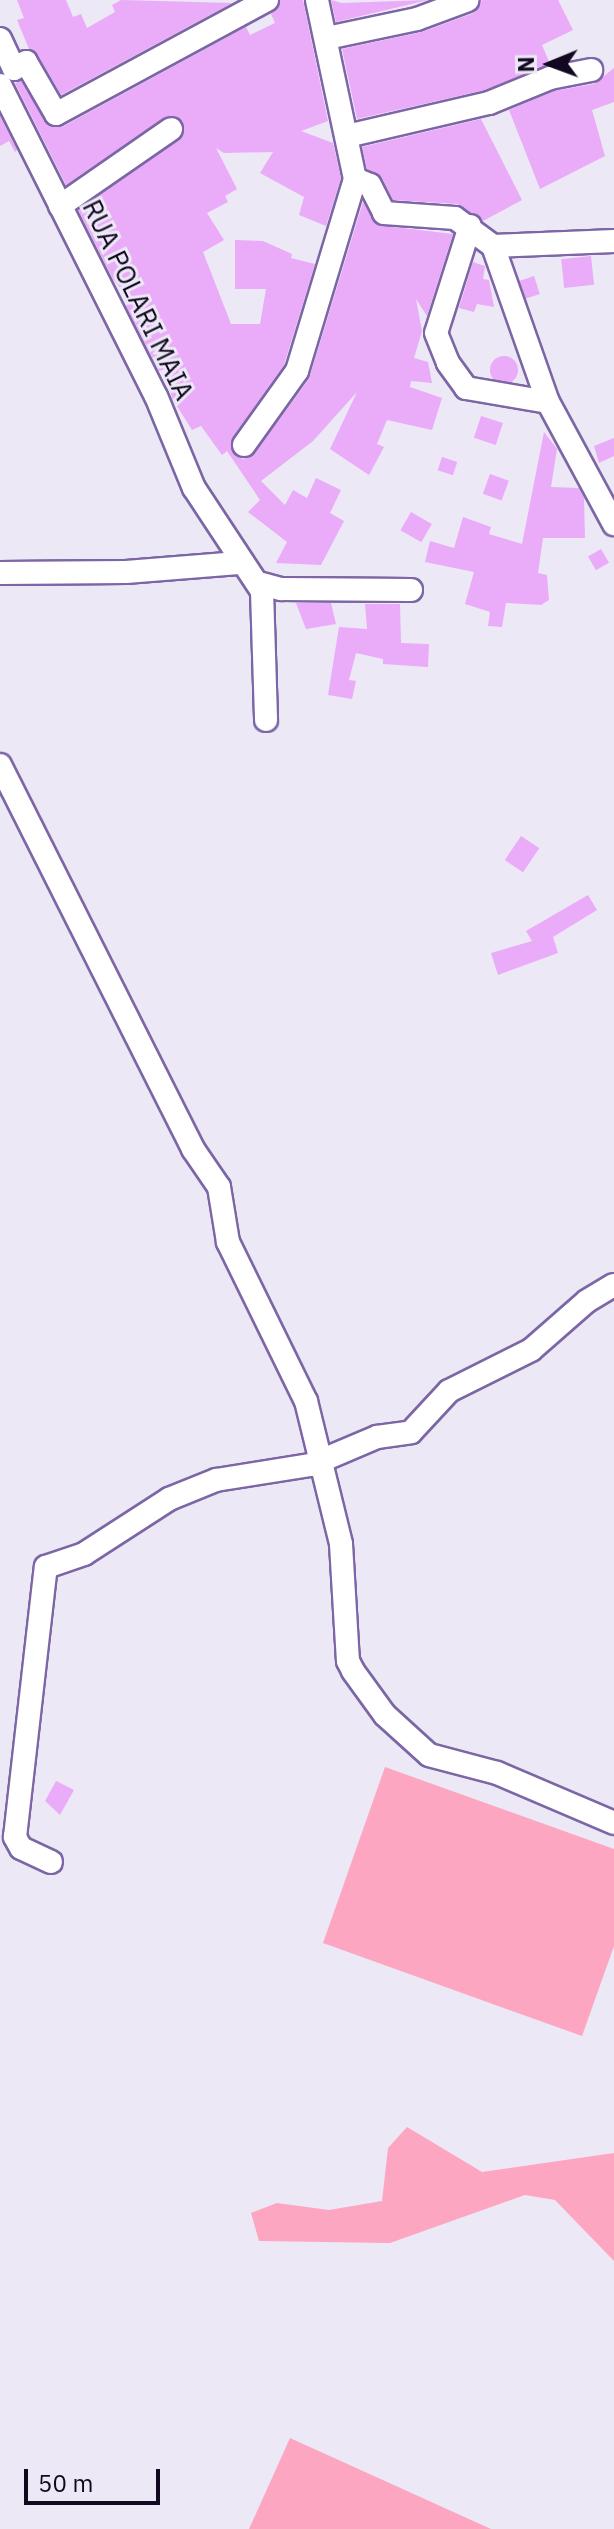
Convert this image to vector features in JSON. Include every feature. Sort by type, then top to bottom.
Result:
[{"type":"street","points":[[0,39],[5,77],[26,62],[56,114],[267,0]]},
{"type":"street","points":[[244,445],[297,371],[355,179],[317,0]]},
{"type":"street","points":[[327,38],[417,19],[468,0]]},
{"type":"street","points":[[347,136],[489,103],[550,78],[591,70]]},
{"type":"street","name":"RUA POLARI MAIA","points":[[5,77],[60,206],[156,396],[194,488],[239,563],[258,583]]},
{"type":"street","points":[[60,206],[171,129]]},
{"type":"street","points":[[355,179],[370,185],[384,213],[455,218],[470,226],[493,246],[548,402],[614,524]]},
{"type":"street","points":[[470,226],[436,333],[448,363],[466,388],[548,402]]},
{"type":"street","points":[[493,246],[614,241]]},
{"type":"street","points":[[0,573],[126,572],[239,563]]},
{"type":"street","points":[[266,720],[258,583],[281,589],[411,590]]},
{"type":"street","points":[[0,765],[193,1149],[219,1187],[228,1242],[306,1401],[324,1461],[341,1544],[348,1661],[385,1715],[429,1755],[497,1773],[614,1823]]},
{"type":"street","points":[[51,1862],[21,1848],[15,1837],[46,1567],[84,1554],[156,1507],[216,1480],[324,1461],[377,1437],[411,1432],[449,1391],[531,1350],[614,1285]]},
{"type":"shaded area","points":[[385,1767],[614,1849],[614,1946],[582,2036],[323,1943]]},
{"type":"shaded area","points":[[407,2127],[482,2172],[614,2153],[614,2261],[555,2200],[525,2195],[390,2243],[259,2241],[251,2213],[277,2203],[329,2210],[382,2201],[388,2148]]},
{"type":"shaded area","points":[[290,2438],[491,2529],[249,2529]]},
{"type":"building","points":[[17,0],[66,0],[73,17],[81,14],[87,28],[115,12],[112,5],[121,0],[232,3],[61,95],[38,55],[29,49],[17,20],[24,18]]},
{"type":"building","points":[[281,0],[303,0],[328,121],[301,131],[333,143],[341,178],[326,226],[299,215],[304,197],[260,173],[273,152],[224,153],[216,148],[237,189],[225,196],[228,202],[207,213],[224,240],[203,252],[231,324],[260,324],[266,289],[235,289],[235,240],[263,241],[292,254],[291,258],[315,264],[284,365],[232,438],[235,456],[243,459],[255,453],[309,379],[363,202],[377,225],[453,234],[427,316],[416,299],[422,331],[414,358],[428,362],[432,383],[411,381],[410,387],[442,398],[432,430],[387,420],[377,444],[384,447],[369,475],[330,449],[357,392],[313,441],[261,481],[285,505],[293,490],[307,498],[316,478],[341,490],[330,513],[344,521],[321,565],[276,563],[287,542],[248,512],[260,500],[227,451],[222,455],[201,426],[192,430],[172,398],[165,369],[159,371],[126,306],[130,300],[113,279],[78,210],[179,140],[183,122],[176,116],[163,118],[66,185],[15,83],[21,81],[48,126],[62,127],[246,27],[250,35],[275,23],[271,14]]},
{"type":"building","points":[[331,0],[342,3],[428,0],[336,22]]},
{"type":"building","points":[[482,0],[558,0],[573,30],[542,45],[550,64],[485,90],[357,119],[342,49],[422,32],[474,13]]},
{"type":"building","points":[[614,68],[614,102],[592,110],[605,156],[540,189],[509,110],[554,91],[594,84]]},
{"type":"building","points":[[0,116],[17,150],[15,152],[9,141],[0,146]]},
{"type":"building","points":[[481,119],[522,200],[483,221],[457,204],[393,200],[382,178],[367,169],[362,147]]},
{"type":"building","points":[[591,256],[594,285],[564,288],[561,259]]},
{"type":"building","points":[[473,262],[485,266],[483,279],[489,280],[494,307],[477,304],[474,312],[459,308]]},
{"type":"building","points":[[534,276],[540,294],[526,299],[520,281]]},
{"type":"building","points":[[504,356],[514,360],[518,370],[514,380],[504,384],[494,380],[490,370],[494,360]]},
{"type":"building","points":[[481,416],[503,423],[496,445],[474,438]]},
{"type":"building","points":[[544,432],[557,449],[551,487],[579,488],[584,498],[585,538],[543,538],[538,573],[547,575],[549,600],[541,605],[506,603],[502,627],[488,626],[490,612],[465,604],[474,572],[425,562],[430,541],[454,548],[463,517],[491,527],[489,534],[522,544]]},
{"type":"building","points":[[614,438],[614,456],[599,463],[594,446]]},
{"type":"building","points":[[442,457],[457,462],[453,475],[438,470]]},
{"type":"building","points":[[490,474],[509,481],[502,501],[483,494]]},
{"type":"building","points":[[411,512],[432,524],[421,542],[400,530]]},
{"type":"building","points":[[601,549],[609,563],[596,570],[588,556]]},
{"type":"building","points":[[296,603],[331,603],[336,624],[306,629]]},
{"type":"building","points":[[365,604],[400,604],[401,643],[429,644],[428,667],[383,664],[383,659],[356,653],[349,680],[356,681],[352,699],[328,695],[339,627],[367,629]]},
{"type":"building","points":[[521,836],[539,848],[523,872],[505,860]]},
{"type":"building","points":[[588,895],[597,910],[553,937],[558,953],[498,975],[491,953],[532,941],[526,931]]},
{"type":"building","points":[[56,1781],[74,1790],[60,1815],[45,1801]]}]
